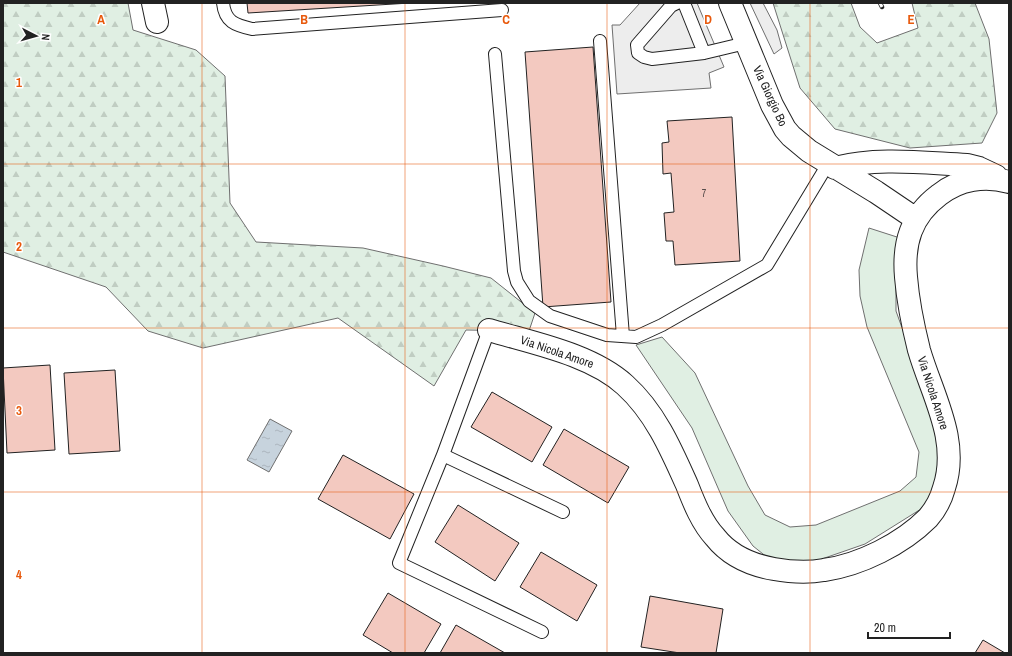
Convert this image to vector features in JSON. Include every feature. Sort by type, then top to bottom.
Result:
[{"type":"street","name":"Via Giorgio Bo","points":[[730,3],[772,105],[785,129],[798,143],[916,219]]},
{"type":"street","points":[[832,166],[878,162],[967,165],[979,168],[1007,181]]},
{"type":"street","name":"Via Nicola Amore","points":[[489,330],[572,355],[602,369],[625,385],[644,404],[658,424],[703,519],[715,537],[729,551],[743,560],[758,566],[788,571],[816,571],[839,567],[874,554],[902,540],[918,528],[933,512],[941,498],[949,468],[949,453],[945,423],[920,351],[908,301],[904,260],[909,234],[916,219],[933,199],[956,184],[974,179],[987,178],[1007,181]]},
{"type":"lane","points":[[223,3],[224,12],[230,21],[240,26],[252,29],[502,10]]},
{"type":"lane","points":[[676,3],[671,6],[637,45],[638,53],[644,57],[652,59],[704,53],[746,43]]},
{"type":"lane","points":[[684,3],[704,53]]},
{"type":"lane","points":[[600,41],[623,336]]},
{"type":"lane","points":[[495,54],[514,271],[517,282],[529,300],[550,316],[607,335],[636,337],[662,325],[767,265],[832,166]]},
{"type":"lane","points":[[489,330],[443,455],[399,562],[542,632]]},
{"type":"lane","points":[[443,455],[563,512]]},
{"type":"green space","points":[[3,3],[128,3],[133,30],[196,50],[225,76],[230,203],[256,242],[363,248],[491,278],[535,313],[529,331],[466,330],[434,386],[338,318],[203,348],[148,331],[106,287],[3,252]]},
{"type":"green space","points":[[773,3],[851,3],[860,27],[877,43],[918,28],[912,3],[975,3],[989,39],[997,113],[982,143],[910,148],[835,129],[800,88]]},
{"type":"green space","points":[[869,228],[900,238],[896,282],[896,311],[939,431],[943,454],[935,492],[921,509],[865,544],[816,561],[773,562],[753,546],[728,511],[692,428],[636,345],[662,337],[695,373],[748,486],[765,515],[790,527],[816,525],[900,491],[916,477],[919,452],[867,327],[860,296],[859,270]]},
{"type":"shaded area","points":[[640,3],[697,3],[724,67],[709,73],[711,88],[617,94],[612,25],[620,25]]},
{"type":"shaded area","points":[[750,3],[763,3],[777,30],[782,48],[774,54]]},
{"type":"water","points":[[270,419],[292,431],[269,472],[247,460]]},
{"type":"building","points":[[247,3],[410,3],[248,13]]},
{"type":"building","points":[[593,47],[611,302],[543,307],[525,52]]},
{"type":"building","points":[[732,117],[740,261],[675,265],[673,241],[666,241],[664,213],[674,212],[671,173],[663,174],[662,143],[669,142],[667,121]]},
{"type":"building","points":[[50,365],[55,450],[7,453],[3,368]]},
{"type":"building","points":[[115,370],[120,451],[69,454],[64,373]]},
{"type":"building","points":[[492,392],[552,427],[532,462],[471,427]]},
{"type":"building","points":[[564,429],[629,467],[608,503],[543,465]]},
{"type":"building","points":[[343,455],[414,494],[390,539],[318,499]]},
{"type":"building","points":[[458,505],[519,543],[495,581],[435,542]]},
{"type":"building","points":[[541,552],[597,585],[577,621],[520,587]]},
{"type":"building","points":[[388,593],[441,624],[424,653],[393,653],[363,635]]},
{"type":"building","points":[[650,596],[723,609],[716,653],[680,653],[641,647]]},
{"type":"building","points":[[456,625],[505,653],[440,653]]},
{"type":"building","points":[[983,640],[1005,653],[975,653]]},
{"type":"railway","points":[[880,3],[882,7]]}]
